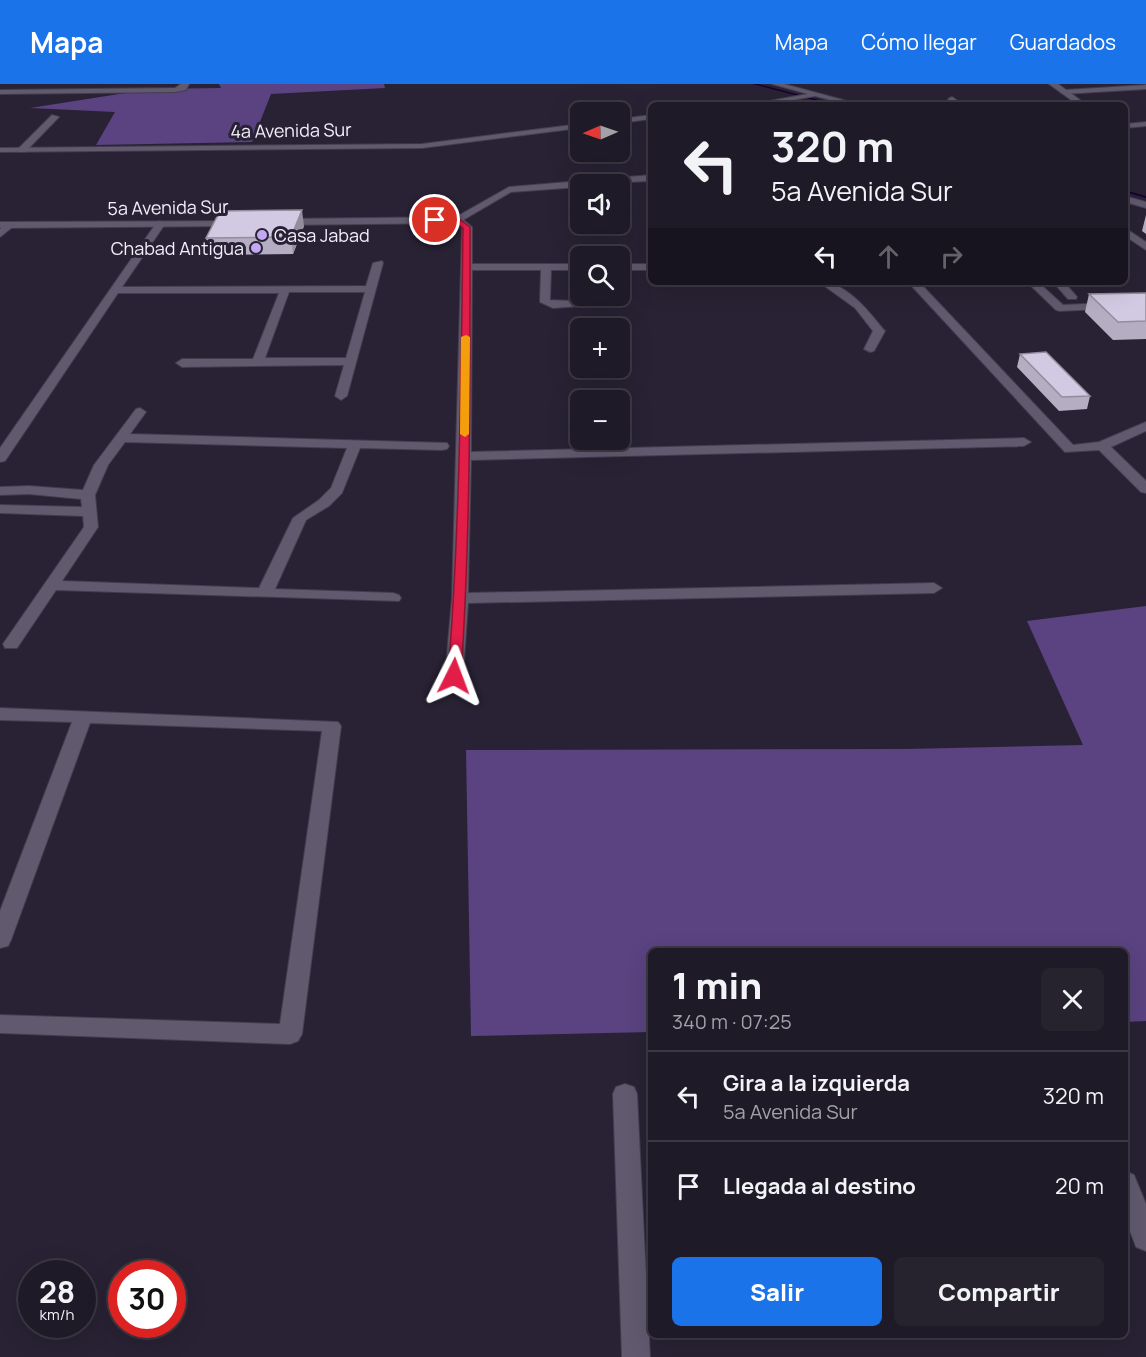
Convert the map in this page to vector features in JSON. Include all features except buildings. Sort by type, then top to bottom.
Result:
[{"type":"street","points":[[776,84],[845,102]]},
{"type":"street","points":[[1053,84],[1079,102]]},
{"type":"street","points":[[0,92],[183,87]]},
{"type":"street","points":[[1064,92],[1146,87]]},
{"type":"street","points":[[789,102],[816,95]]},
{"type":"street","points":[[952,99],[956,102]]},
{"type":"street","points":[[22,150],[55,117]]},
{"type":"street","points":[[630,120],[648,117]]},
{"type":"street","points":[[1128,126],[1146,124]]},
{"type":"street","name":"4a Avenida Sur","points":[[0,150],[422,146],[570,127]]},
{"type":"street","points":[[267,223],[458,220],[509,190],[648,178]]},
{"type":"street","points":[[1128,200],[1146,205]]},
{"type":"street","points":[[454,676],[460,598],[467,227],[458,220]]},
{"type":"street","name":"5a Avenida Sur","points":[[5,225],[243,223]]},
{"type":"street","points":[[0,458],[160,224]]},
{"type":"street","points":[[0,234],[5,225]]},
{"type":"street","points":[[1128,233],[1146,247]]},
{"type":"street","points":[[341,396],[378,263]]},
{"type":"street","points":[[466,267],[570,267]]},
{"type":"street","points":[[546,267],[544,302],[553,305],[570,304]]},
{"type":"street","points":[[630,267],[648,267]]},
{"type":"street","points":[[829,285],[859,306],[879,331],[870,349]]},
{"type":"street","points":[[916,285],[1070,449],[1102,446],[1146,426]]},
{"type":"street","points":[[1035,285],[1060,308],[1146,304]]},
{"type":"street","points":[[1061,285],[1072,297]]},
{"type":"street","points":[[115,290],[370,289]]},
{"type":"street","points":[[258,362],[285,290]]},
{"type":"street","points":[[1060,308],[1072,297],[1146,294]]},
{"type":"street","points":[[182,363],[351,361]]},
{"type":"street","points":[[11,644],[91,527],[88,495],[101,465],[140,412]]},
{"type":"street","points":[[121,438],[442,446]]},
{"type":"street","points":[[464,456],[1024,442]]},
{"type":"street","points":[[265,593],[300,518],[324,503],[337,490],[355,444]]},
{"type":"street","points":[[1102,446],[1146,489]]},
{"type":"street","points":[[0,491],[88,495]]},
{"type":"street","points":[[0,509],[88,512]]},
{"type":"street","points":[[52,585],[393,598]]},
{"type":"street","points":[[460,598],[934,588]]},
{"type":"street","points":[[0,714],[332,726],[290,1035],[0,1024]]},
{"type":"street","points":[[0,940],[83,717]]},
{"type":"street","points":[[625,1094],[636,1357]]},
{"type":"street","points":[[1128,1191],[1146,1238]]},
{"type":"shaded area","points":[[219,84],[384,84],[385,88],[271,94],[252,142],[96,145],[115,112],[30,108],[151,89],[221,88]]},
{"type":"shaded area","points":[[1146,606],[1146,1021],[1128,1022],[1128,948],[648,948],[648,1032],[471,1036],[466,750],[906,749],[1083,745],[1027,621]]},
{"type":"waterway","points":[[754,84],[825,102]]},
{"type":"waterway","points":[[1128,192],[1146,197]]},
{"type":"slow traffic","points":[[465,434],[466,337]]},
{"type":"place","name":"Casa Jabad","points":[[262,235]]},
{"type":"place","name":"Chabad Antigua","points":[[256,248]]},
{"type":"route","points":[[435,220],[458,220],[467,227],[460,598],[454,676]]}]
